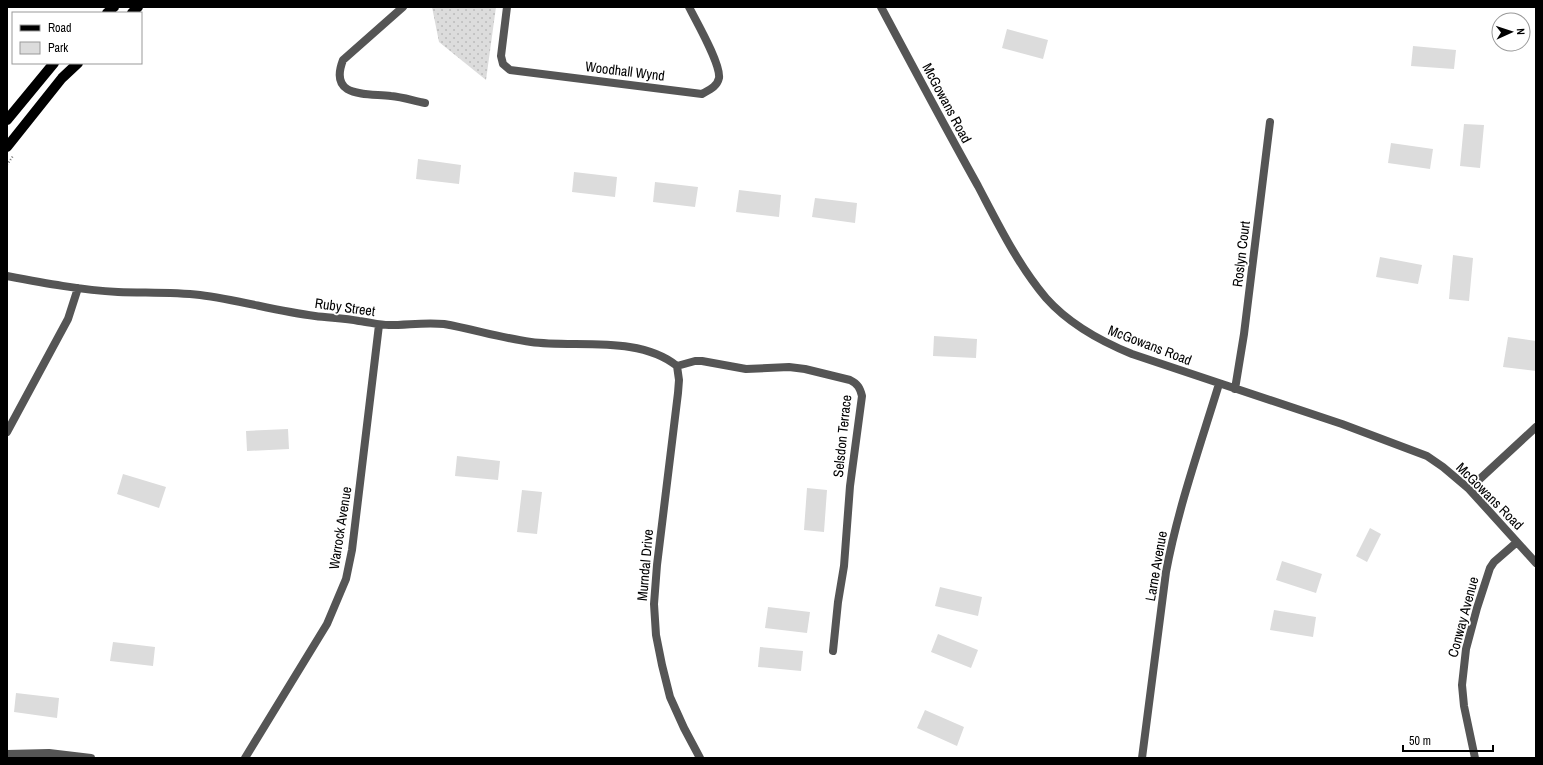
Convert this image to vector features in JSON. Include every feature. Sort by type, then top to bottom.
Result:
[{"type":"main road","points":[[7,147],[62,78],[77,64]]},
{"type":"main road","points":[[7,120],[52,65],[62,78]]},
{"type":"street","points":[[403,7],[343,60],[340,68],[340,77],[344,86],[352,93],[393,96],[425,103]]},
{"type":"street","name":"Woodhall Wynd","points":[[507,7],[501,56],[503,64],[510,70],[702,94],[713,88],[719,78],[718,65],[689,7]]},
{"type":"street","name":"McGowans Road","points":[[881,7],[993,214],[1026,271],[1046,298],[1066,316],[1085,331],[1112,346],[1132,354],[1342,424],[1427,456],[1443,467],[1468,489],[1536,563]]},
{"type":"street","name":"Roslyn Court","points":[[1235,389],[1244,334],[1270,122]]},
{"type":"street","name":"Ruby Street","points":[[7,276],[78,288],[118,292],[198,295],[248,302],[307,315],[357,320],[379,325],[425,323],[443,324],[532,342],[581,343],[624,347],[662,356],[677,366]]},
{"type":"street","points":[[7,432],[68,319],[78,288]]},
{"type":"street","name":"Warrock Avenue","points":[[245,758],[327,624],[346,579],[352,550],[379,325]]},
{"type":"street","name":"Selsdon Terrace","points":[[677,366],[695,361],[702,361],[746,369],[789,367],[806,369],[850,380],[856,383],[860,389],[862,396],[850,486],[844,566],[838,602],[833,651]]},
{"type":"street","name":"Murndal Drive","points":[[677,366],[680,380],[657,565],[654,604],[656,635],[670,697],[700,758]]},
{"type":"street","name":"Larne Avenue","points":[[1142,758],[1166,572],[1171,547],[1184,494],[1219,384]]},
{"type":"street","points":[[1468,489],[1536,428]]},
{"type":"street","name":"Conway Avenue","points":[[1475,758],[1464,706],[1462,680],[1466,650],[1473,620],[1490,568],[1494,562],[1517,542]]},
{"type":"street","points":[[7,754],[30,752],[91,758]]},
{"type":"green space","points":[[432,7],[496,7],[486,80],[439,42]]},
{"type":"green space","points":[[1007,29],[1048,40],[1043,59],[1002,48]]},
{"type":"green space","points":[[1413,46],[1456,50],[1454,69],[1411,66]]},
{"type":"green space","points":[[1464,124],[1484,125],[1480,168],[1460,166]]},
{"type":"green space","points":[[1391,143],[1433,149],[1430,169],[1388,163]]},
{"type":"green space","points":[[418,159],[461,165],[459,184],[416,179]]},
{"type":"green space","points":[[574,172],[617,177],[615,197],[572,192]]},
{"type":"green space","points":[[655,182],[698,187],[695,207],[653,202]]},
{"type":"green space","points":[[739,190],[781,195],[779,217],[736,212]]},
{"type":"green space","points":[[815,198],[857,203],[855,223],[812,217]]},
{"type":"green space","points":[[1453,255],[1473,258],[1469,301],[1449,299]]},
{"type":"green space","points":[[1380,257],[1422,265],[1418,284],[1376,277]]},
{"type":"green space","points":[[934,336],[977,339],[976,358],[933,356]]},
{"type":"green space","points":[[1508,337],[1536,341],[1536,371],[1503,367]]},
{"type":"green space","points":[[288,429],[289,449],[247,451],[246,431]]},
{"type":"green space","points":[[457,456],[500,461],[498,480],[455,476]]},
{"type":"green space","points":[[123,474],[166,487],[159,508],[117,494]]},
{"type":"green space","points":[[807,488],[827,490],[824,532],[804,530]]},
{"type":"green space","points":[[522,490],[542,492],[537,534],[517,532]]},
{"type":"green space","points":[[1370,528],[1381,534],[1367,562],[1356,556]]},
{"type":"green space","points":[[1282,561],[1322,574],[1316,593],[1276,580]]},
{"type":"green space","points":[[940,587],[982,597],[978,616],[935,606]]},
{"type":"green space","points":[[768,607],[810,612],[807,633],[765,628]]},
{"type":"green space","points":[[1274,610],[1316,617],[1313,637],[1270,630]]},
{"type":"green space","points":[[938,634],[978,650],[971,668],[931,652]]},
{"type":"green space","points":[[113,642],[155,647],[153,666],[110,661]]},
{"type":"green space","points":[[760,647],[803,651],[801,671],[758,667]]},
{"type":"green space","points":[[16,693],[59,698],[57,718],[14,712]]},
{"type":"green space","points":[[925,710],[964,727],[957,746],[917,728]]}]
